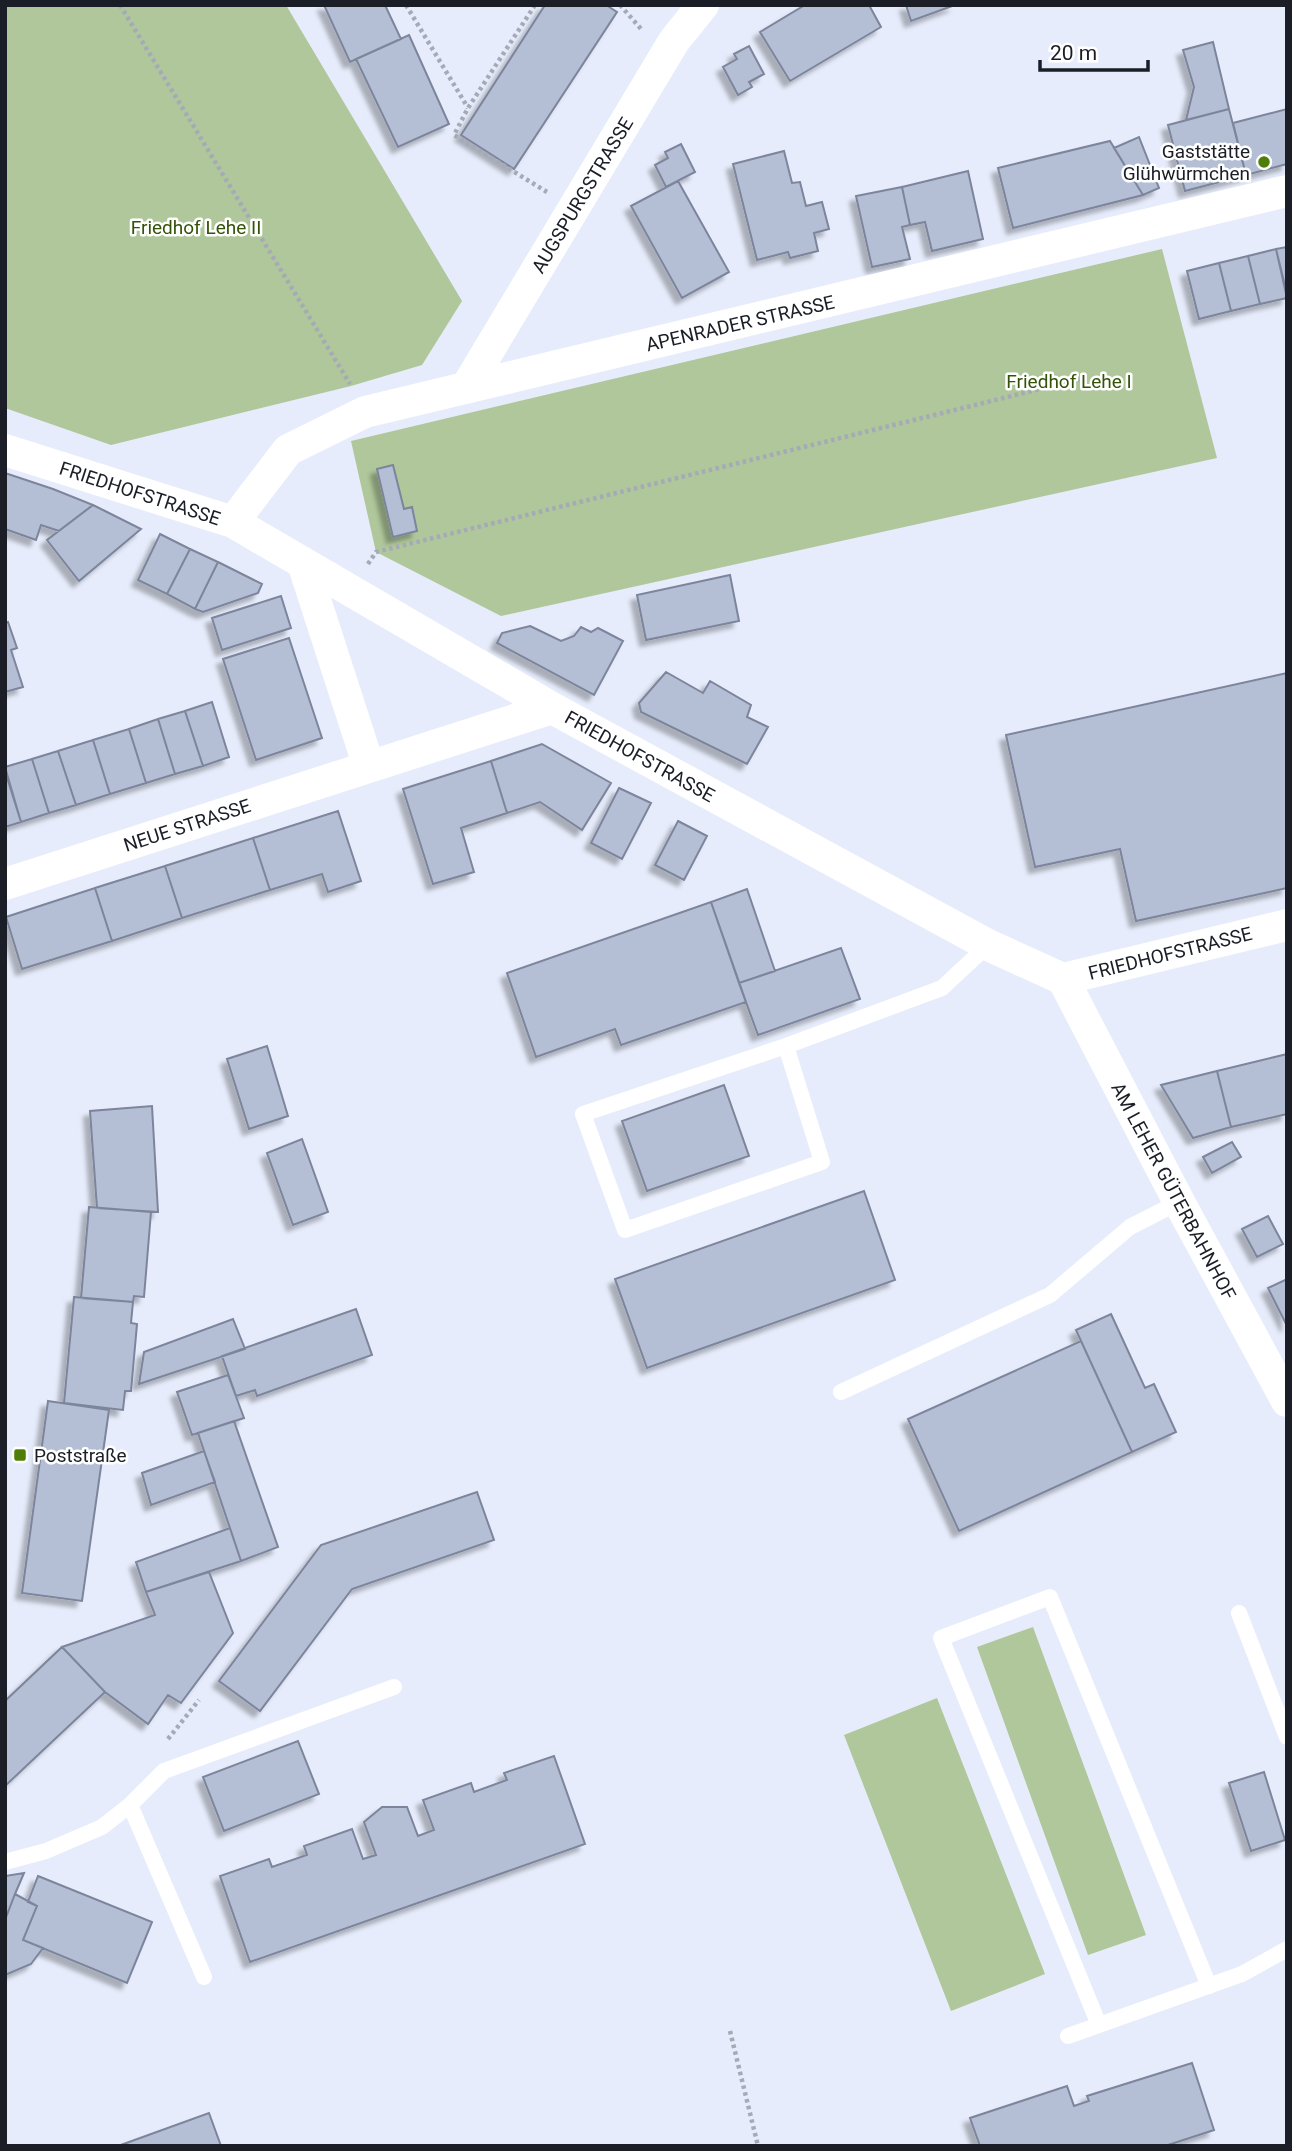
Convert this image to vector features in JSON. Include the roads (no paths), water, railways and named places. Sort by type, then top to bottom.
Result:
[{"type":"street","name":"AUGSPURGSTRASSE","points":[[466,388],[674,41],[703,5]]},
{"type":"street","name":"APENRADER STRASSE","points":[[233,523],[288,450],[365,412],[1287,191]]},
{"type":"street","name":"FRIEDHOFSTRASSE","points":[[5,450],[233,523],[351,589],[552,708],[988,945],[1063,979],[1287,925]]},
{"type":"street","points":[[303,563],[369,767]]},
{"type":"street","name":"NEUE STRASSE","points":[[5,884],[552,708]]},
{"type":"street","name":"AM LEHER GÜTERBAHNHOF","points":[[1063,979],[1287,1401]]},
{"type":"lane","points":[[786,1046],[822,1162],[625,1230],[583,1114],[786,1046],[942,988],[988,945]]},
{"type":"lane","points":[[841,1392],[1050,1295],[1130,1227],[1179,1202]]},
{"type":"lane","points":[[1099,2025],[941,1638],[1050,1597],[1209,1986]]},
{"type":"lane","points":[[1239,1613],[1287,1737]]},
{"type":"lane","points":[[5,1862],[46,1851],[102,1827],[130,1805],[164,1771],[394,1687]]},
{"type":"lane","points":[[130,1805],[204,1977]]},
{"type":"lane","points":[[1068,2036],[1242,1974],[1287,1950]]},
{"type":"place","name":"Gaststätte Glühwürmchen","points":[[1264,162]]},
{"type":"place","name":"Poststraße","points":[[20,1455]]},
{"type":"park label","name":"Friedhof Lehe II","points":[[196,227]]},
{"type":"park label","name":"Friedhof Lehe I","points":[[1069,381]]}]
